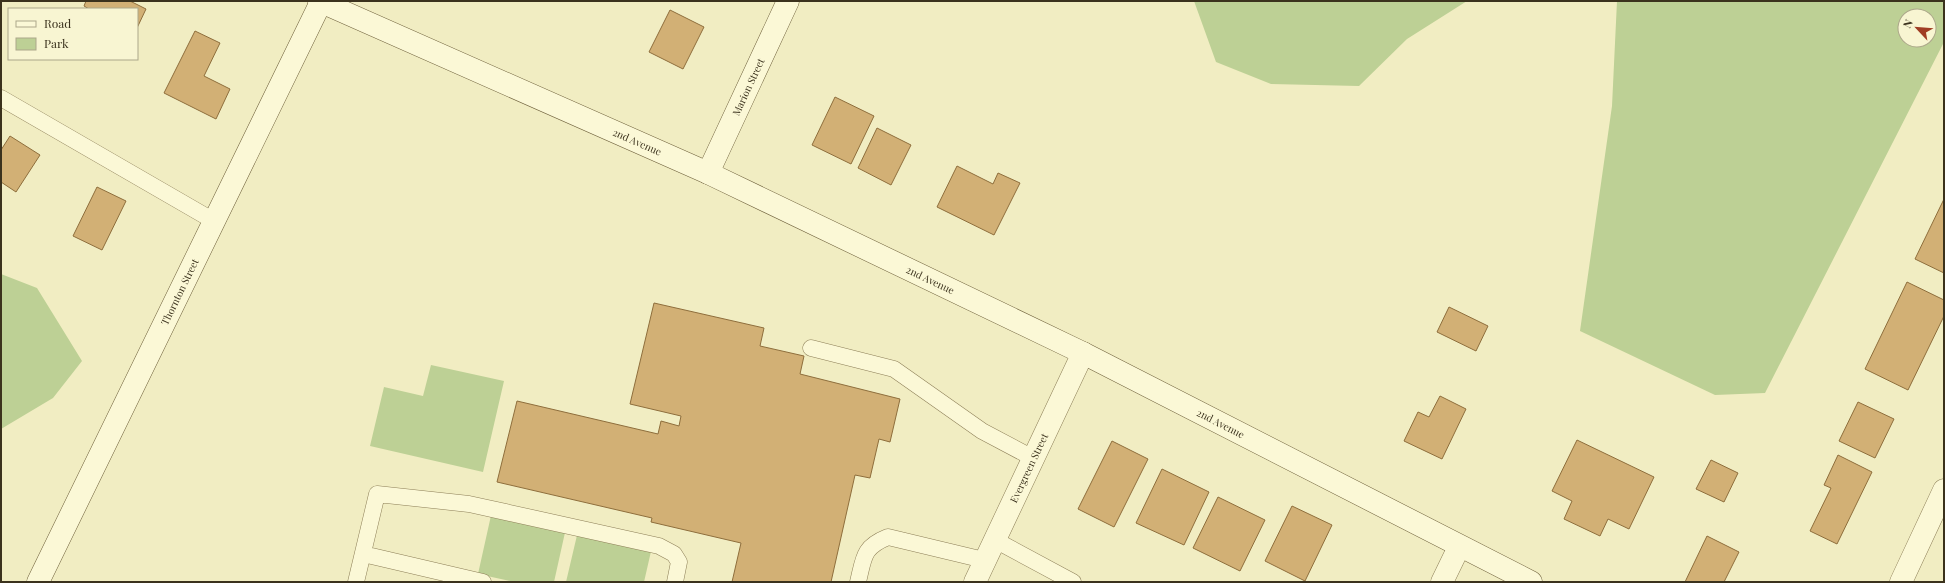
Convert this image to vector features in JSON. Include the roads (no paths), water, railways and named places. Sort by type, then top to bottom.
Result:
[{"type":"street","name":"2nd Avenue","points":[[321,1],[708,173],[1083,354],[1459,547],[1531,582]]},
{"type":"street","name":"Thornton Street","points":[[38,582],[321,1]]},
{"type":"street","name":"Marion Street","points":[[708,173],[788,1]]},
{"type":"street","name":"Evergreen Street","points":[[975,582],[984,560],[995,540],[1083,354]]},
{"type":"street","points":[[1901,582],[1944,490]]},
{"type":"street","points":[[1442,582],[1459,547]]},
{"type":"lane","points":[[1,98],[214,221]]},
{"type":"lane","points":[[811,348],[894,368],[982,431],[1033,458]]},
{"type":"lane","points":[[356,582],[377,494],[468,504],[660,546],[674,554],[679,562],[675,582]]},
{"type":"lane","points":[[858,582],[864,555],[874,543],[888,537],[984,560]]},
{"type":"lane","points":[[995,540],[1073,582]]},
{"type":"lane","points":[[363,554],[483,582]]}]
